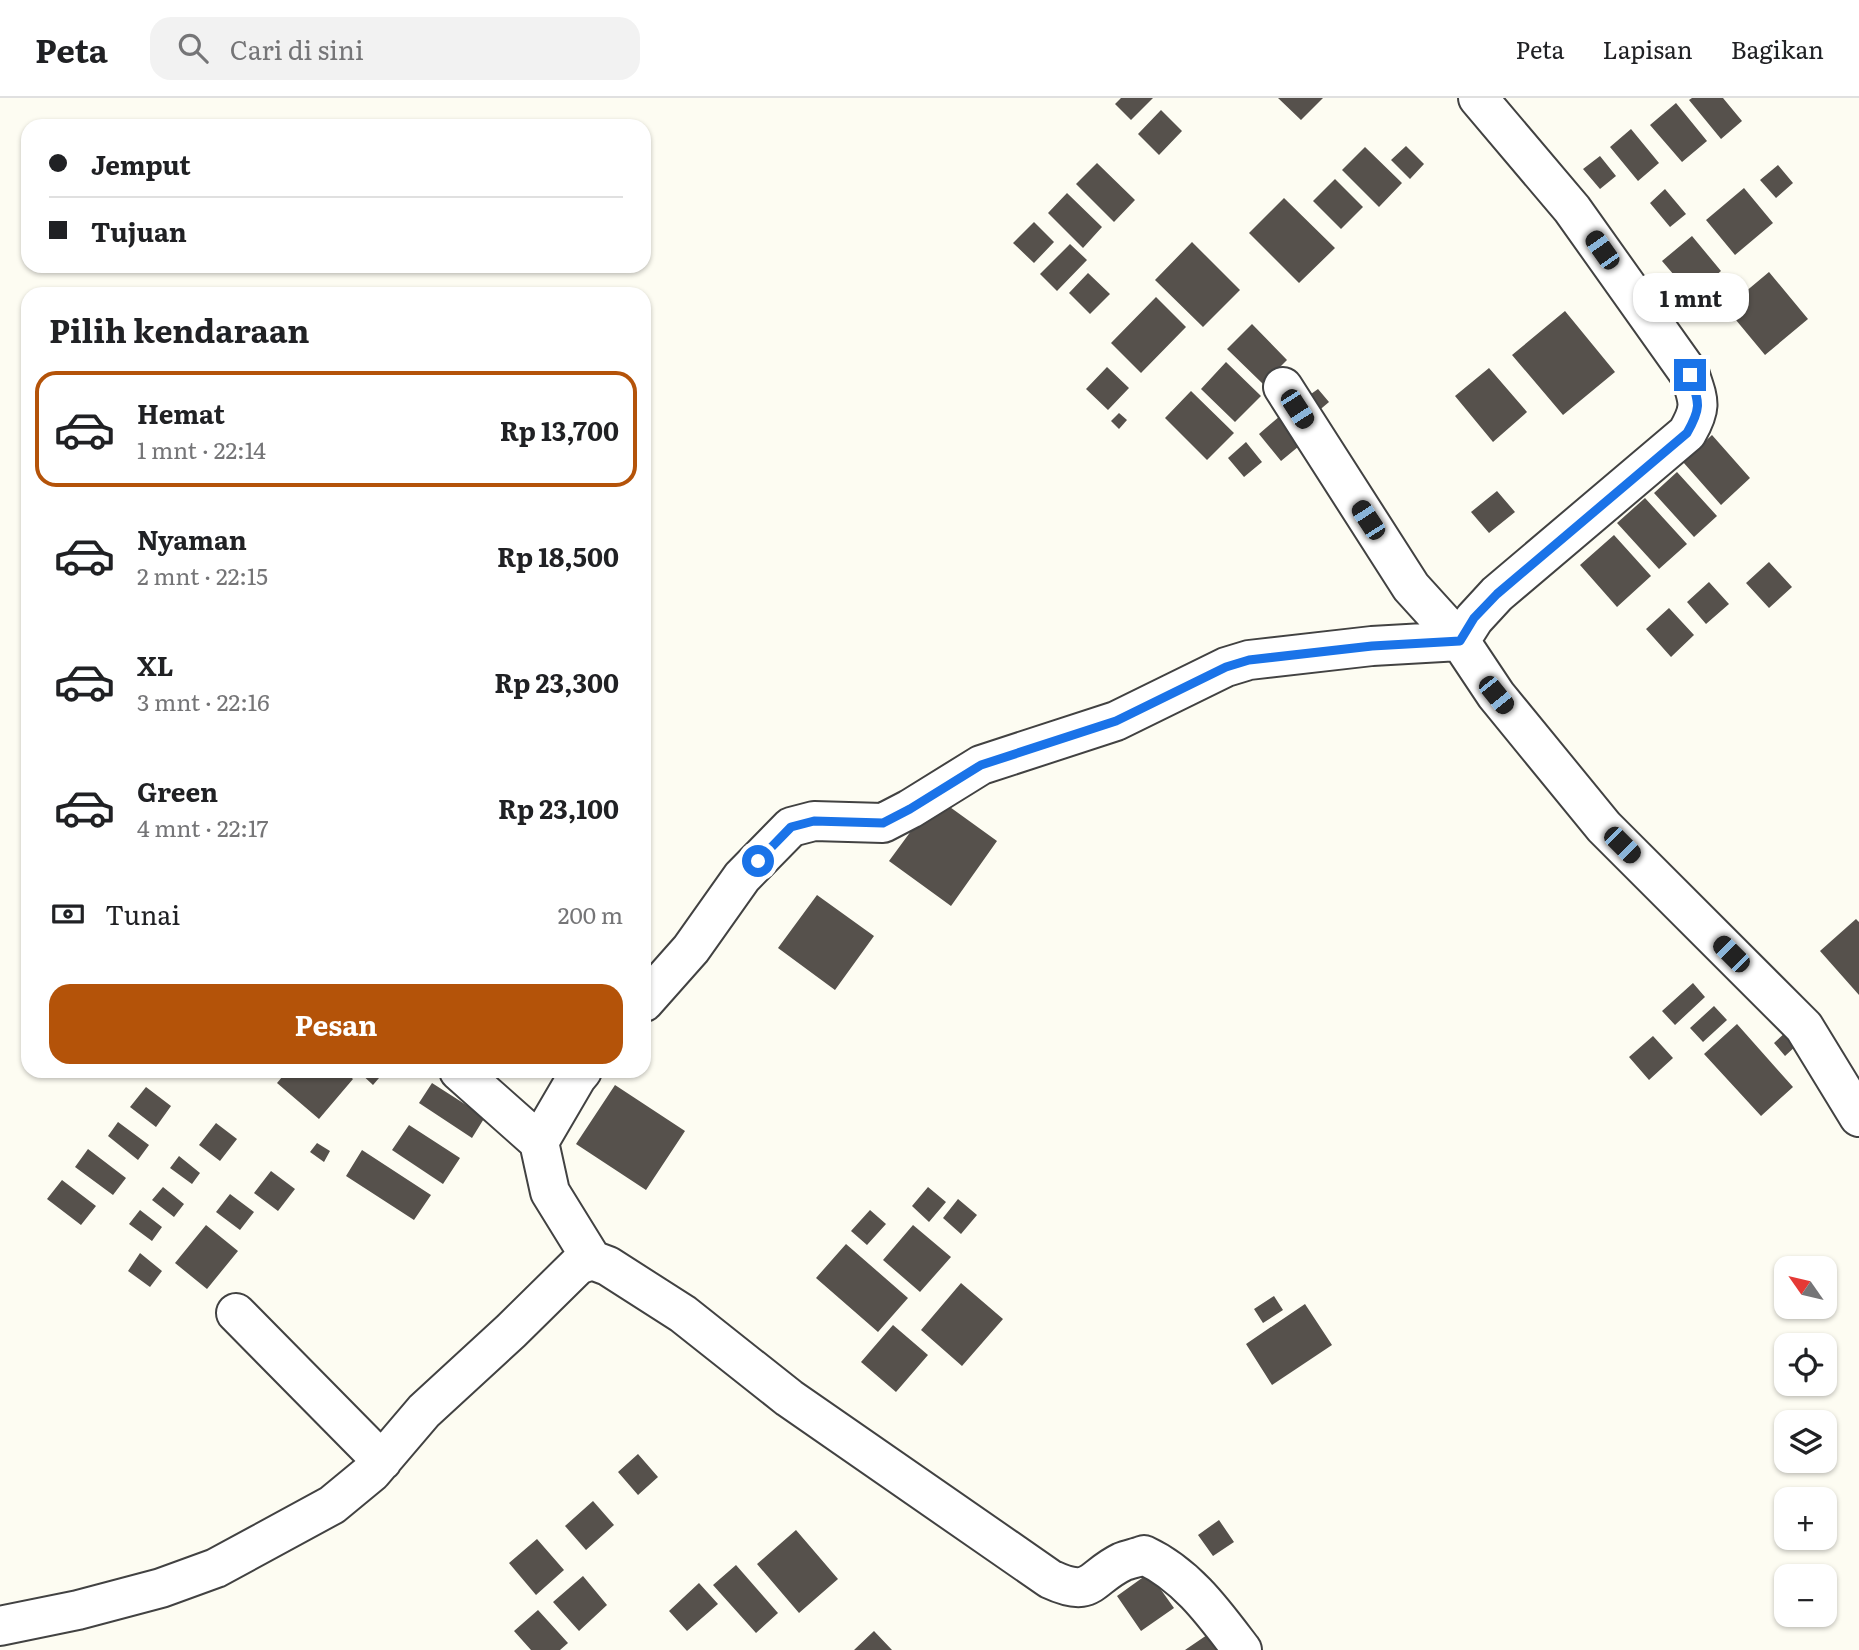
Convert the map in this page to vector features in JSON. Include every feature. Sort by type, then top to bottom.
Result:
[{"type":"street","points":[[1460,641],[1474,618],[1497,594],[1687,433],[1699,403],[1690,375],[1572,209],[1478,98]]},
{"type":"street","points":[[1283,387],[1411,587],[1460,641],[1496,695],[1604,827],[1804,1027],[1859,1117]]},
{"type":"street","points":[[651,994],[691,949],[742,877],[791,827],[814,821],[883,823],[981,765],[1116,721],[1226,667],[1249,660],[1372,646],[1460,641]]},
{"type":"street","points":[[467,1078],[540,1142],[551,1192],[592,1260],[608,1266],[684,1314],[789,1398],[1051,1578],[1069,1587],[1087,1586],[1122,1562],[1144,1555],[1159,1562],[1186,1583],[1209,1607],[1241,1650]]},
{"type":"street","points":[[540,1142],[576,1078]]},
{"type":"street","points":[[0,1626],[78,1610],[161,1588],[216,1568],[332,1505],[372,1472],[424,1411],[578,1265],[592,1260]]},
{"type":"street","points":[[236,1313],[382,1461]]},
{"type":"building","points":[[1121,98],[1153,98],[1131,120],[1115,104]]},
{"type":"building","points":[[1278,98],[1323,98],[1301,120]]},
{"type":"building","points":[[1723,98],[1742,121],[1721,139],[1689,100]]},
{"type":"building","points":[[1676,103],[1707,141],[1682,162],[1650,125]]},
{"type":"building","points":[[1161,110],[1182,131],[1159,155],[1138,134]]},
{"type":"building","points":[[1631,129],[1659,163],[1638,181],[1610,147]]},
{"type":"building","points":[[1406,146],[1424,164],[1410,179],[1391,160]]},
{"type":"building","points":[[1365,147],[1402,183],[1379,207],[1342,170]]},
{"type":"building","points":[[1600,156],[1616,176],[1600,189],[1583,169]]},
{"type":"building","points":[[1097,163],[1135,200],[1114,222],[1076,184]]},
{"type":"building","points":[[1778,165],[1793,183],[1776,198],[1760,180]]},
{"type":"building","points":[[1335,179],[1363,207],[1341,229],[1313,201]]},
{"type":"building","points":[[1744,188],[1773,223],[1735,255],[1706,220]]},
{"type":"building","points":[[1665,189],[1686,214],[1670,227],[1650,203]]},
{"type":"building","points":[[1067,193],[1102,227],[1083,248],[1048,213]]},
{"type":"building","points":[[1284,198],[1335,248],[1299,283],[1249,233]]},
{"type":"building","points":[[1034,222],[1054,242],[1034,263],[1013,243]]},
{"type":"building","points":[[1692,236],[1721,271],[1692,296],[1662,261]]},
{"type":"building","points":[[1192,242],[1240,290],[1203,327],[1155,280]]},
{"type":"building","points":[[1070,244],[1087,260],[1057,291],[1040,274]]},
{"type":"building","points":[[1769,272],[1808,319],[1765,355],[1726,308]]},
{"type":"building","points":[[1088,273],[1110,294],[1090,314],[1069,293]]},
{"type":"building","points":[[1156,297],[1186,327],[1141,373],[1111,343]]},
{"type":"building","points":[[1565,311],[1615,372],[1563,415],[1512,355]]},
{"type":"building","points":[[1252,324],[1287,360],[1263,384],[1227,349]]},
{"type":"building","points":[[1226,362],[1261,396],[1235,422],[1201,389]]},
{"type":"building","points":[[1107,367],[1129,388],[1108,410],[1086,389]]},
{"type":"building","points":[[1489,368],[1527,412],[1493,442],[1455,396]]},
{"type":"building","points":[[1318,389],[1329,402],[1316,413],[1304,399]]},
{"type":"building","points":[[1191,391],[1234,433],[1207,460],[1165,418]]},
{"type":"building","points":[[1287,410],[1310,437],[1281,461],[1259,434]]},
{"type":"building","points":[[1119,413],[1127,420],[1119,429],[1111,421]]},
{"type":"building","points":[[1712,435],[1750,478],[1721,505],[1683,462]]},
{"type":"building","points":[[1246,442],[1262,462],[1244,477],[1228,458]]},
{"type":"building","points":[[1677,472],[1717,516],[1694,537],[1654,493]]},
{"type":"building","points":[[1497,491],[1515,512],[1489,533],[1471,512]]},
{"type":"building","points":[[1645,498],[1687,544],[1659,569],[1617,523]]},
{"type":"building","points":[[1614,535],[1651,576],[1617,607],[1580,565]]},
{"type":"building","points":[[1769,562],[1792,587],[1769,608],[1746,583]]},
{"type":"building","points":[[1709,582],[1729,604],[1706,624],[1687,602]]},
{"type":"building","points":[[1669,608],[1694,635],[1671,657],[1646,629]]},
{"type":"building","points":[[936,797],[997,841],[951,906],[889,861]]},
{"type":"building","points":[[817,895],[874,936],[835,990],[778,948]]},
{"type":"building","points":[[1856,919],[1859,922],[1859,995],[1820,951]]},
{"type":"building","points":[[1693,983],[1705,997],[1675,1025],[1662,1011]]},
{"type":"building","points":[[1714,1006],[1727,1020],[1703,1042],[1690,1028]]},
{"type":"building","points":[[1737,1024],[1793,1087],[1761,1116],[1704,1054]]},
{"type":"building","points":[[1787,1031],[1798,1044],[1785,1056],[1774,1043]]},
{"type":"building","points":[[1653,1036],[1673,1058],[1649,1080],[1629,1057]]},
{"type":"building","points":[[281,1078],[353,1079],[319,1119],[277,1083]]},
{"type":"building","points":[[366,1078],[379,1078],[373,1085]]},
{"type":"building","points":[[432,1083],[485,1117],[472,1138],[419,1103]]},
{"type":"building","points":[[615,1085],[685,1131],[646,1190],[576,1144]]},
{"type":"building","points":[[146,1087],[171,1106],[156,1127],[130,1107]]},
{"type":"building","points":[[118,1122],[149,1145],[138,1160],[108,1136]]},
{"type":"building","points":[[216,1123],[237,1139],[220,1161],[199,1145]]},
{"type":"building","points":[[409,1125],[460,1158],[443,1184],[392,1150]]},
{"type":"building","points":[[317,1143],[330,1151],[324,1162],[310,1152]]},
{"type":"building","points":[[88,1149],[126,1178],[113,1195],[75,1167]]},
{"type":"building","points":[[362,1150],[431,1195],[414,1220],[346,1176]]},
{"type":"building","points":[[179,1156],[200,1173],[192,1184],[170,1168]]},
{"type":"building","points":[[271,1171],[295,1189],[278,1211],[254,1193]]},
{"type":"building","points":[[62,1180],[96,1206],[81,1225],[47,1199]]},
{"type":"building","points":[[163,1187],[184,1204],[174,1217],[152,1200]]},
{"type":"building","points":[[928,1187],[946,1202],[929,1222],[912,1206]]},
{"type":"building","points":[[230,1194],[254,1212],[240,1230],[216,1212]]},
{"type":"building","points":[[958,1199],[977,1215],[961,1234],[943,1218]]},
{"type":"building","points":[[140,1210],[162,1227],[152,1241],[129,1224]]},
{"type":"building","points":[[870,1210],[886,1224],[867,1245],[851,1231]]},
{"type":"building","points":[[206,1225],[238,1251],[207,1289],[175,1263]]},
{"type":"building","points":[[913,1225],[951,1257],[920,1292],[883,1260]]},
{"type":"building","points":[[846,1244],[908,1298],[878,1332],[816,1278]]},
{"type":"building","points":[[140,1253],[162,1271],[150,1287],[128,1271]]},
{"type":"building","points":[[961,1283],[1003,1319],[962,1366],[921,1330]]},
{"type":"building","points":[[1274,1296],[1283,1310],[1263,1323],[1254,1309]]},
{"type":"building","points":[[1305,1304],[1332,1345],[1272,1385],[1246,1344]]},
{"type":"building","points":[[893,1325],[928,1355],[896,1392],[861,1362]]},
{"type":"building","points":[[638,1454],[658,1477],[638,1495],[618,1472]]},
{"type":"building","points":[[593,1501],[614,1525],[586,1550],[565,1526]]},
{"type":"building","points":[[1219,1520],[1234,1542],[1213,1556],[1198,1535]]},
{"type":"building","points":[[796,1530],[838,1579],[799,1613],[757,1564]]},
{"type":"building","points":[[537,1539],[564,1570],[536,1595],[509,1563]]},
{"type":"building","points":[[736,1565],[778,1613],[756,1633],[713,1585]]},
{"type":"building","points":[[1149,1573],[1174,1608],[1141,1631],[1117,1596]]},
{"type":"building","points":[[583,1576],[607,1605],[579,1631],[553,1602]]},
{"type":"building","points":[[699,1583],[718,1604],[687,1631],[669,1611]]},
{"type":"building","points":[[538,1610],[568,1643],[560,1650],[531,1650],[514,1631]]},
{"type":"building","points":[[874,1631],[892,1650],[854,1650]]},
{"type":"building","points":[[1207,1635],[1218,1650],[1185,1650]]},
{"type":"route","points":[[758,861],[791,827],[814,821],[883,823],[981,765],[1116,721],[1226,667],[1249,660],[1372,646],[1460,641],[1474,618],[1497,594],[1687,433],[1699,403],[1690,375]]}]
